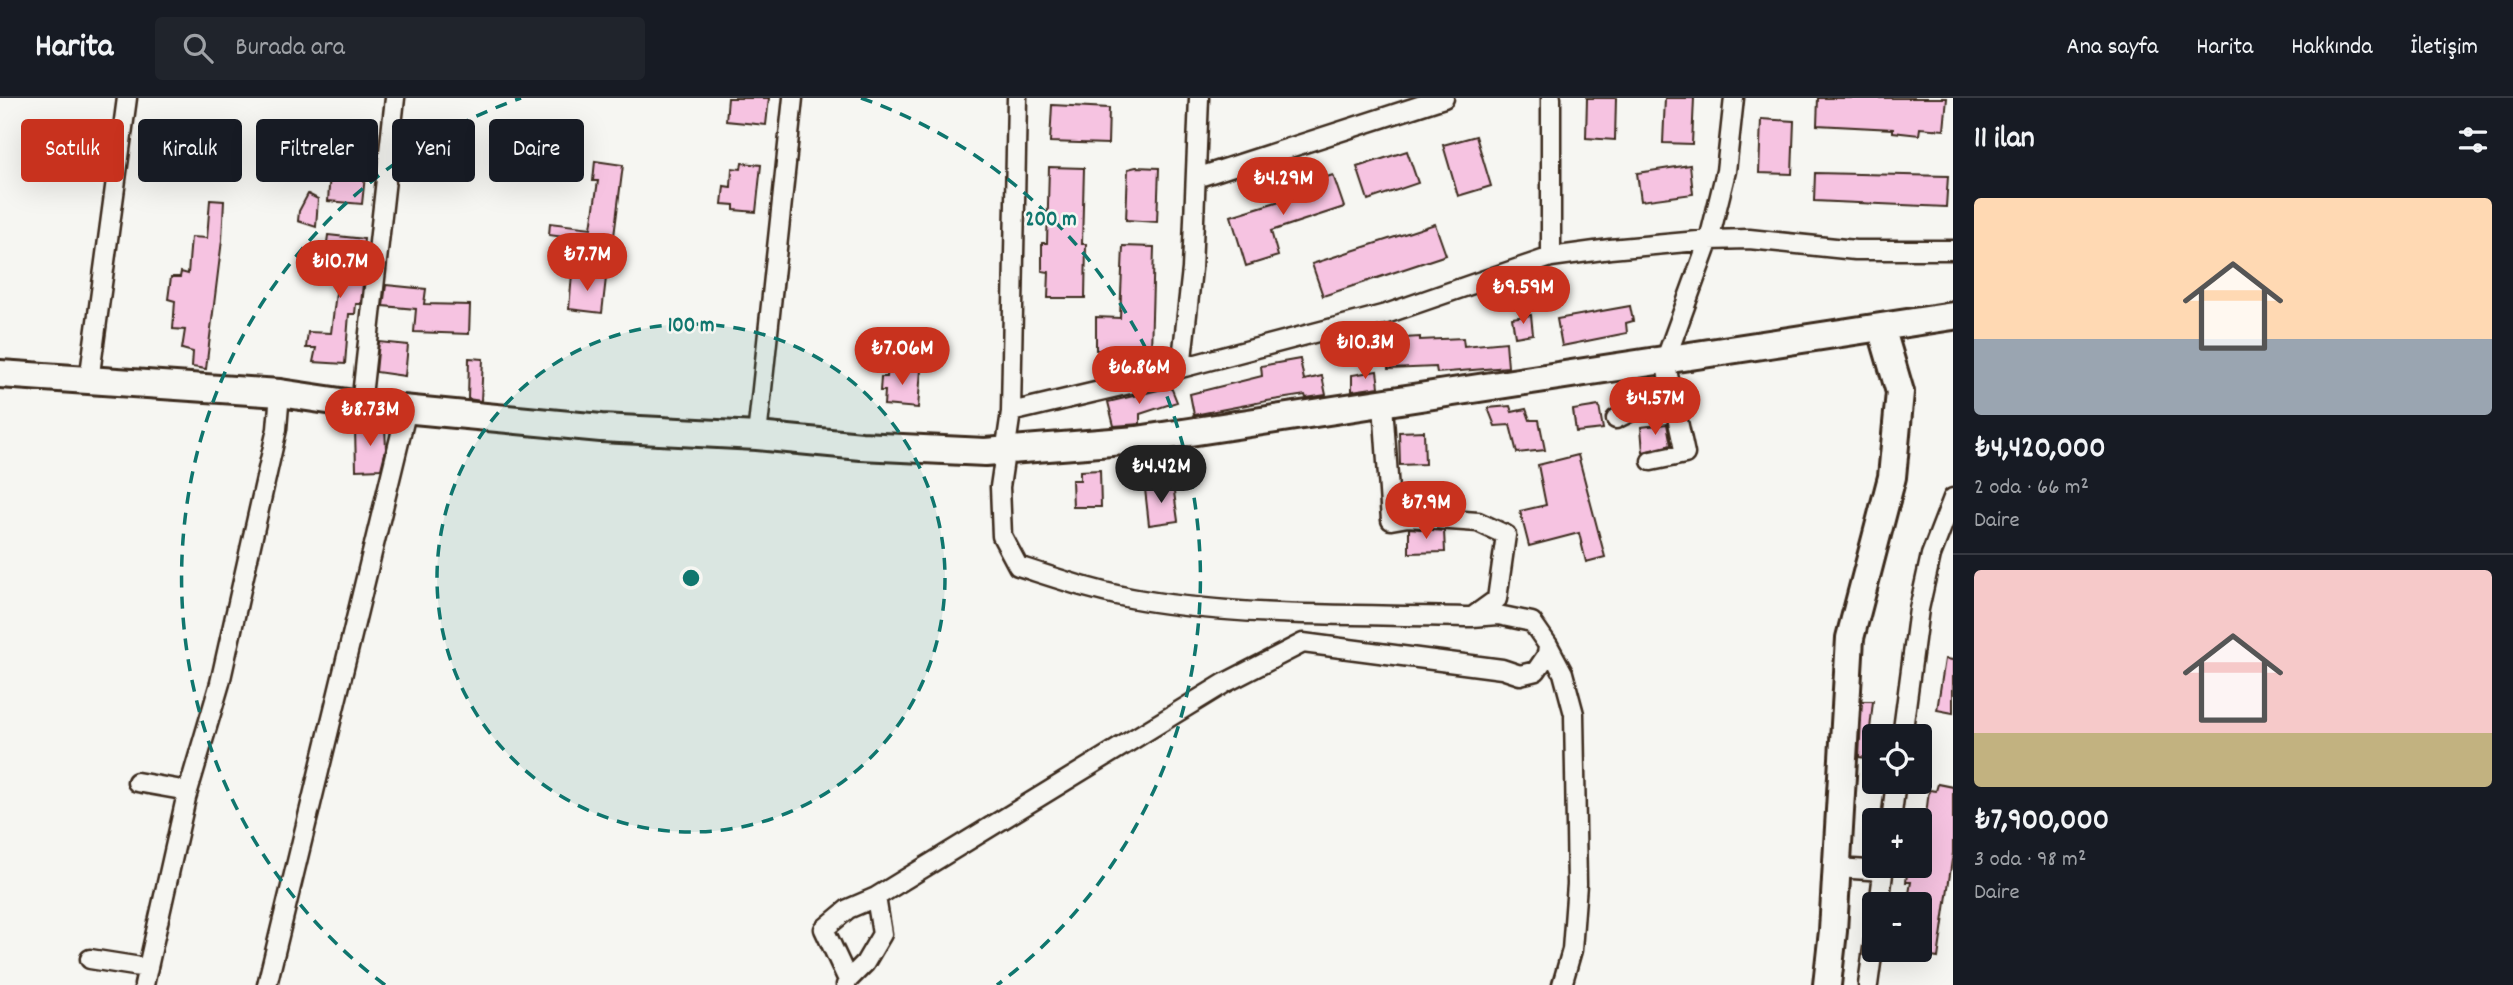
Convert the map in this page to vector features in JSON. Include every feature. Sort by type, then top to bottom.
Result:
[{"type":"street","points":[[89,381],[127,98]]},
{"type":"street","points":[[361,405],[395,98]]},
{"type":"street","points":[[757,436],[793,98]]},
{"type":"street","points":[[1017,98],[1011,412],[1000,487],[1002,536],[1018,566],[1075,585],[1155,601],[1245,611],[1472,617],[1498,615],[1532,622],[1563,673],[1574,714],[1577,884],[1572,950],[1562,985]]},
{"type":"street","points":[[1181,368],[1192,269],[1199,98]]},
{"type":"street","points":[[1196,178],[1444,98]]},
{"type":"street","points":[[1551,98],[1551,257]]},
{"type":"street","points":[[1651,461],[1685,454],[1665,361],[1709,240],[1726,172],[1734,98]]},
{"type":"street","points":[[1011,412],[1138,382],[1181,368],[1386,314],[1551,257],[1609,249],[1749,239],[1855,250],[1953,250]]},
{"type":"street","points":[[0,374],[280,393],[361,405],[601,428],[757,436],[861,446],[1004,450],[1137,440],[1953,316]]},
{"type":"street","points":[[1827,985],[1837,868],[1850,638],[1892,477],[1900,392],[1881,327]]},
{"type":"street","points":[[1616,419],[1672,391]]},
{"type":"street","points":[[90,959],[146,977],[188,791],[220,683],[277,429],[280,393]]},
{"type":"street","points":[[1383,404],[1391,520],[1408,517],[1478,522],[1506,535],[1497,599],[1472,617]]},
{"type":"street","points":[[267,985],[407,409]]},
{"type":"street","points":[[1904,724],[1919,609],[1931,555],[1945,541],[1953,498]]},
{"type":"street","points":[[877,897],[882,934],[865,963],[847,983],[824,929],[848,909],[877,897],[1225,683],[1303,643],[1502,669],[1520,674],[1536,671],[1547,655],[1548,645]]},
{"type":"street","points":[[138,782],[188,791]]},
{"type":"street","points":[[1837,868],[1862,869]]},
{"type":"street","points":[[1868,985],[1871,962]]},
{"type":"building","points":[[728,98],[769,98],[766,125],[726,121]]},
{"type":"building","points":[[1587,98],[1616,98],[1615,140],[1586,138]]},
{"type":"building","points":[[1665,98],[1694,98],[1692,144],[1663,143]]},
{"type":"building","points":[[1818,98],[1947,98],[1944,130],[1920,128],[1919,135],[1893,132],[1893,129],[1817,125]]},
{"type":"building","points":[[1052,105],[1109,108],[1108,144],[1050,142]]},
{"type":"building","points":[[1761,119],[1794,121],[1792,174],[1759,173]]},
{"type":"building","points":[[1476,136],[1491,186],[1458,196],[1443,145]]},
{"type":"building","points":[[1407,151],[1418,183],[1368,200],[1357,167]]},
{"type":"building","points":[[595,161],[623,165],[613,244],[549,235],[550,223],[591,228],[598,181],[593,181]]},
{"type":"building","points":[[742,163],[761,165],[756,212],[734,210],[734,205],[722,204],[724,186],[731,187],[732,168],[741,169]]},
{"type":"building","points":[[1690,165],[1693,194],[1641,201],[1637,173]]},
{"type":"building","points":[[1049,167],[1084,168],[1082,244],[1086,244],[1085,298],[1048,298],[1049,272],[1042,271],[1042,243],[1047,243]]},
{"type":"building","points":[[1159,168],[1157,222],[1126,220],[1128,169]]},
{"type":"building","points":[[1815,173],[1948,176],[1946,207],[1814,201]]},
{"type":"building","points":[[1333,175],[1344,207],[1271,231],[1278,256],[1246,266],[1231,216],[1286,199],[1283,191]]},
{"type":"building","points":[[329,182],[364,182],[362,204],[328,201]]},
{"type":"building","points":[[308,194],[318,199],[316,227],[298,221],[299,211]]},
{"type":"building","points":[[210,200],[224,201],[222,240],[206,369],[192,367],[193,352],[182,349],[185,330],[173,329],[175,301],[168,299],[171,277],[180,277],[181,272],[188,274],[191,237],[207,238]]},
{"type":"building","points":[[1435,224],[1446,255],[1323,296],[1312,264]]},
{"type":"building","points":[[328,235],[364,239],[359,283],[363,283],[361,304],[356,304],[355,314],[349,314],[345,364],[313,362],[316,348],[306,348],[308,332],[331,333],[340,260],[325,258]]},
{"type":"building","points":[[1123,246],[1154,247],[1151,351],[1096,350],[1096,317],[1120,318]]},
{"type":"building","points":[[572,274],[606,278],[602,313],[569,309]]},
{"type":"building","points":[[386,285],[426,289],[424,304],[470,305],[469,334],[414,332],[416,309],[383,306]]},
{"type":"building","points":[[1630,306],[1633,321],[1626,323],[1627,333],[1562,346],[1557,319]]},
{"type":"building","points":[[1531,315],[1533,334],[1515,337],[1512,318]]},
{"type":"building","points":[[1420,337],[1420,340],[1463,338],[1464,346],[1506,342],[1508,367],[1437,373],[1436,367],[1388,369],[1387,339]]},
{"type":"building","points":[[379,342],[408,345],[405,376],[376,372]]},
{"type":"building","points":[[469,358],[483,359],[481,401],[468,399]]},
{"type":"building","points":[[1300,359],[1304,380],[1322,376],[1326,395],[1306,398],[1305,395],[1194,415],[1190,394],[1262,376],[1261,366]]},
{"type":"building","points":[[888,366],[921,370],[918,408],[884,405],[885,391],[880,391],[881,377],[887,377]]},
{"type":"building","points":[[1377,371],[1379,387],[1352,391],[1352,375]]},
{"type":"building","points":[[1171,387],[1177,402],[1140,414],[1140,424],[1114,426],[1108,402]]},
{"type":"building","points":[[1510,406],[1512,412],[1526,409],[1530,420],[1539,420],[1545,450],[1517,453],[1510,425],[1495,426],[1488,408]]},
{"type":"building","points":[[1599,406],[1603,429],[1576,432],[1573,410]]},
{"type":"building","points":[[1667,424],[1671,445],[1643,452],[1641,427]]},
{"type":"building","points":[[385,427],[386,449],[381,469],[356,470],[355,428]]},
{"type":"building","points":[[1424,431],[1425,464],[1400,465],[1399,432]]},
{"type":"building","points":[[1578,455],[1605,557],[1586,562],[1579,533],[1529,546],[1520,511],[1546,505],[1538,465]]},
{"type":"building","points":[[1100,470],[1101,507],[1073,507],[1072,480],[1080,480],[1080,471]]},
{"type":"building","points":[[1173,485],[1178,521],[1149,525],[1145,489]]},
{"type":"building","points":[[1409,528],[1444,531],[1445,552],[1409,553]]},
{"type":"building","points":[[1945,659],[1953,660],[1953,713],[1937,710]]},
{"type":"building","points":[[1862,701],[1873,701],[1871,724],[1862,724],[1862,757],[1859,757]]},
{"type":"building","points":[[1938,784],[1953,787],[1953,853],[1938,958],[1932,957],[1932,892],[1909,892],[1911,882],[1906,882],[1906,878],[1932,878],[1932,808],[1927,808],[1929,794],[1936,791]]}]
